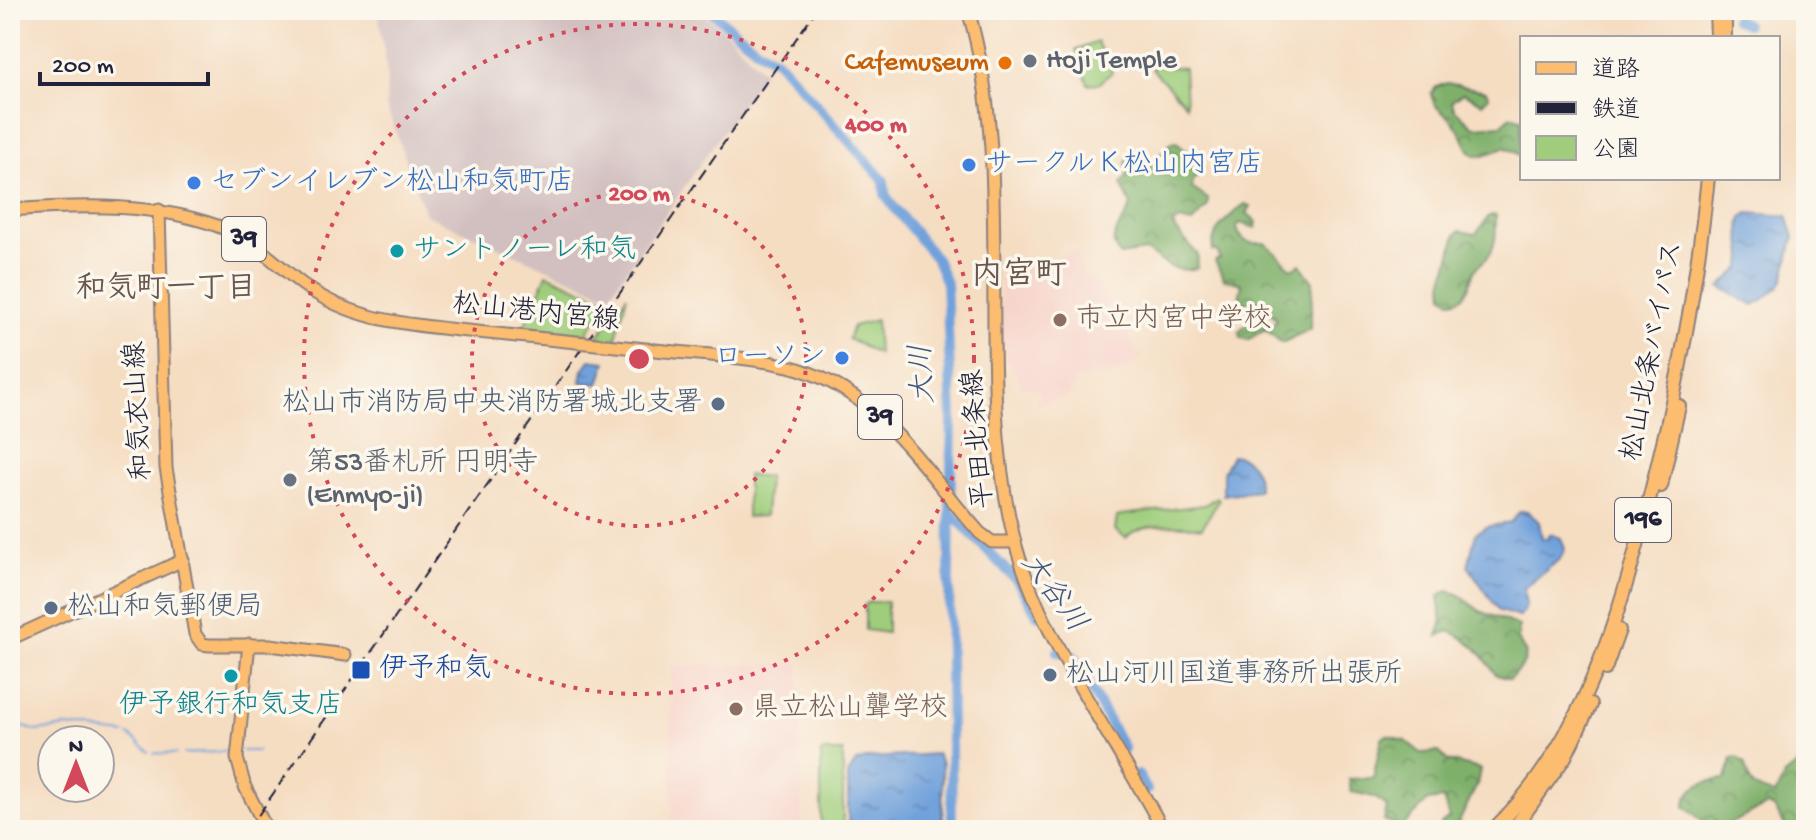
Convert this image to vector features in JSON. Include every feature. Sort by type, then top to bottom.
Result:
[{"type":"highway","points":[[1716,10],[1717,36]]},
{"type":"highway","points":[[1725,10],[1725,36]]},
{"type":"highway","name":"松山北条バイパス","points":[[1493,830],[1533,785],[1574,721],[1620,599],[1653,484],[1681,357],[1694,292],[1708,180]]},
{"type":"highway","name":"松山北条バイパス","points":[[1513,830],[1543,792],[1582,722],[1632,589],[1672,440],[1690,358],[1716,180]]},
{"type":"main road","name":"平田北条線","points":[[968,10],[982,67],[990,135],[1000,458],[1015,542],[1028,583],[1068,661],[1163,830]]},
{"type":"main road","name":"松山港内宮線","points":[[10,210],[159,210],[231,231],[311,291],[357,314],[393,322],[790,366],[842,387],[889,425],[965,516],[992,542],[1015,542]]},
{"type":"main road","name":"和気衣山線","points":[[159,210],[166,468],[197,638],[209,645],[249,644]]},
{"type":"main road","points":[[10,639],[183,560]]},
{"type":"main road","points":[[267,830],[245,787],[237,758],[249,644],[345,655]]},
{"type":"shaded area","points":[[378,10],[697,10],[723,29],[764,72],[609,296],[426,215],[386,106],[387,73]]},
{"type":"shaded area","name":"市立内宮中学校","points":[[1077,250],[1084,275],[1097,283],[1141,357],[1128,369],[1074,380],[1069,396],[1038,405],[1035,399],[1041,397],[1037,390],[1021,386],[1013,368],[1004,360],[1000,277]]},
{"type":"shaded area","name":"県立松山聾学校","points":[[799,663],[802,830],[672,830],[671,666]]},
{"type":"green space","points":[[1097,42],[1112,72],[1100,83],[1088,84],[1076,50]]},
{"type":"green space","points":[[1152,65],[1184,68],[1186,105],[1152,69]]},
{"type":"green space","points":[[1447,83],[1486,91],[1489,96],[1482,103],[1463,93],[1452,101],[1454,109],[1474,127],[1501,125],[1511,116],[1520,119],[1520,155],[1505,147],[1482,155],[1471,152],[1454,123],[1432,99],[1431,94],[1436,87]]},
{"type":"green space","points":[[1177,142],[1204,168],[1193,180],[1192,188],[1208,199],[1208,206],[1192,223],[1179,220],[1172,225],[1198,255],[1197,268],[1182,270],[1158,260],[1147,251],[1120,255],[1114,243],[1114,237],[1131,205],[1121,184],[1127,176],[1126,161],[1133,159],[1153,164],[1170,143]]},
{"type":"green space","points":[[1245,204],[1251,206],[1247,213],[1257,222],[1256,228],[1240,223],[1236,228],[1242,238],[1251,243],[1266,243],[1292,269],[1300,264],[1313,282],[1310,329],[1282,343],[1265,329],[1248,340],[1241,338],[1239,332],[1250,322],[1272,325],[1277,319],[1258,301],[1244,303],[1239,299],[1242,284],[1224,279],[1215,261],[1220,258],[1217,251],[1213,251],[1218,230]]},
{"type":"green space","points":[[1496,215],[1495,238],[1490,254],[1476,269],[1464,295],[1451,301],[1444,296],[1443,283],[1456,234],[1460,231],[1476,234],[1489,216]]},
{"type":"green space","points":[[547,274],[609,301],[583,338],[523,329]]},
{"type":"green space","points":[[627,295],[615,342],[597,338]]},
{"type":"green space","points":[[876,320],[878,354],[848,339],[853,326]]},
{"type":"green space","points":[[747,475],[768,477],[765,516],[747,517]]},
{"type":"green space","points":[[1216,497],[1219,499],[1202,528],[1173,525],[1151,527],[1126,538],[1115,530],[1117,517],[1122,515],[1205,505]]},
{"type":"green space","points":[[1448,591],[1458,594],[1480,611],[1519,626],[1518,639],[1526,654],[1524,663],[1510,679],[1496,675],[1464,638],[1448,631],[1438,636],[1442,624],[1439,596]]},
{"type":"green space","points":[[869,602],[887,602],[887,633],[865,630],[865,605]]},
{"type":"green space","points":[[1387,735],[1406,741],[1421,753],[1439,752],[1448,761],[1480,769],[1477,785],[1455,830],[1442,830],[1441,824],[1449,818],[1443,799],[1428,801],[1403,826],[1384,821],[1387,807],[1379,800],[1351,792],[1349,779],[1373,778],[1382,738]]},
{"type":"green space","points":[[821,752],[843,752],[843,830],[821,830]]},
{"type":"green space","points":[[1736,757],[1744,763],[1752,785],[1775,795],[1786,774],[1806,758],[1806,805],[1800,813],[1806,830],[1788,830],[1774,808],[1768,805],[1719,829],[1685,807],[1694,788],[1706,782],[1726,779],[1732,758]]},
{"type":"water","points":[[1748,213],[1787,216],[1794,237],[1779,287],[1754,306],[1720,287],[1741,268],[1740,225],[1742,217]]},
{"type":"water","points":[[590,360],[606,362],[599,384],[581,382],[583,370]]},
{"type":"water","points":[[1232,455],[1252,466],[1258,490],[1223,495],[1223,472]]},
{"type":"water","points":[[1520,511],[1527,511],[1539,522],[1542,538],[1548,539],[1550,534],[1561,538],[1565,549],[1560,559],[1524,588],[1526,607],[1520,617],[1499,611],[1468,566],[1476,533],[1486,527],[1511,522]]},
{"type":"water","points":[[937,754],[942,763],[943,830],[848,830],[848,774],[856,762],[869,758]]},
{"type":"waterway","name":"大川","points":[[709,10],[777,60],[884,181],[885,194],[936,259],[946,283],[952,417],[949,573],[952,830]]},
{"type":"waterway","points":[[1735,19],[1746,24]]},
{"type":"waterway","name":"大谷川","points":[[953,515],[1017,581],[1038,616]]},
{"type":"waterway","name":"大谷川","points":[[1057,652],[1073,656],[1124,749]]},
{"type":"waterway","points":[[10,688],[14,708]]},
{"type":"waterway","points":[[21,726],[37,731],[67,727],[125,734]]},
{"type":"waterway","points":[[129,735],[149,752]]},
{"type":"waterway","points":[[184,754],[232,751]]},
{"type":"waterway","points":[[243,751],[258,751]]},
{"type":"waterway","points":[[154,753],[176,754]]},
{"type":"waterway","name":"大谷川","points":[[1138,774],[1147,790]]},
{"type":"waterway","name":"大谷川","points":[[1172,828],[1222,827]]},
{"type":"railway","points":[[248,830],[816,10]]},
{"type":"place","name":"Hoji Temple","points":[[1030,61]]},
{"type":"place","name":"Cafemuseum","points":[[1005,63]]},
{"type":"place","name":"サークルＫ松山内宮店","points":[[969,165]]},
{"type":"place","name":"セブンイレブン松山和気町店","points":[[194,183]]},
{"type":"place","name":"サントノーレ和気","points":[[397,251]]},
{"type":"place","name":"市立内宮中学校","points":[[1060,320]]},
{"type":"place","name":"ローソン","points":[[842,358]]},
{"type":"place","name":"松山市消防局中央消防署城北支署","points":[[718,404]]},
{"type":"place","name":"第53番札所 円明寺 (Enmyo-ji)","points":[[290,480]]},
{"type":"place","name":"松山和気郵便局","points":[[51,608]]},
{"type":"place","name":"伊予和気","points":[[361,670]]},
{"type":"place","name":"松山河川国道事務所出張所","points":[[1050,675]]},
{"type":"place","name":"伊予銀行和気支店","points":[[231,676]]},
{"type":"place","name":"県立松山聾学校","points":[[736,709]]},
{"type":"district","name":"内宮町","points":[[1019,277]]},
{"type":"district","name":"和気町一丁目","points":[[166,290]]}]
